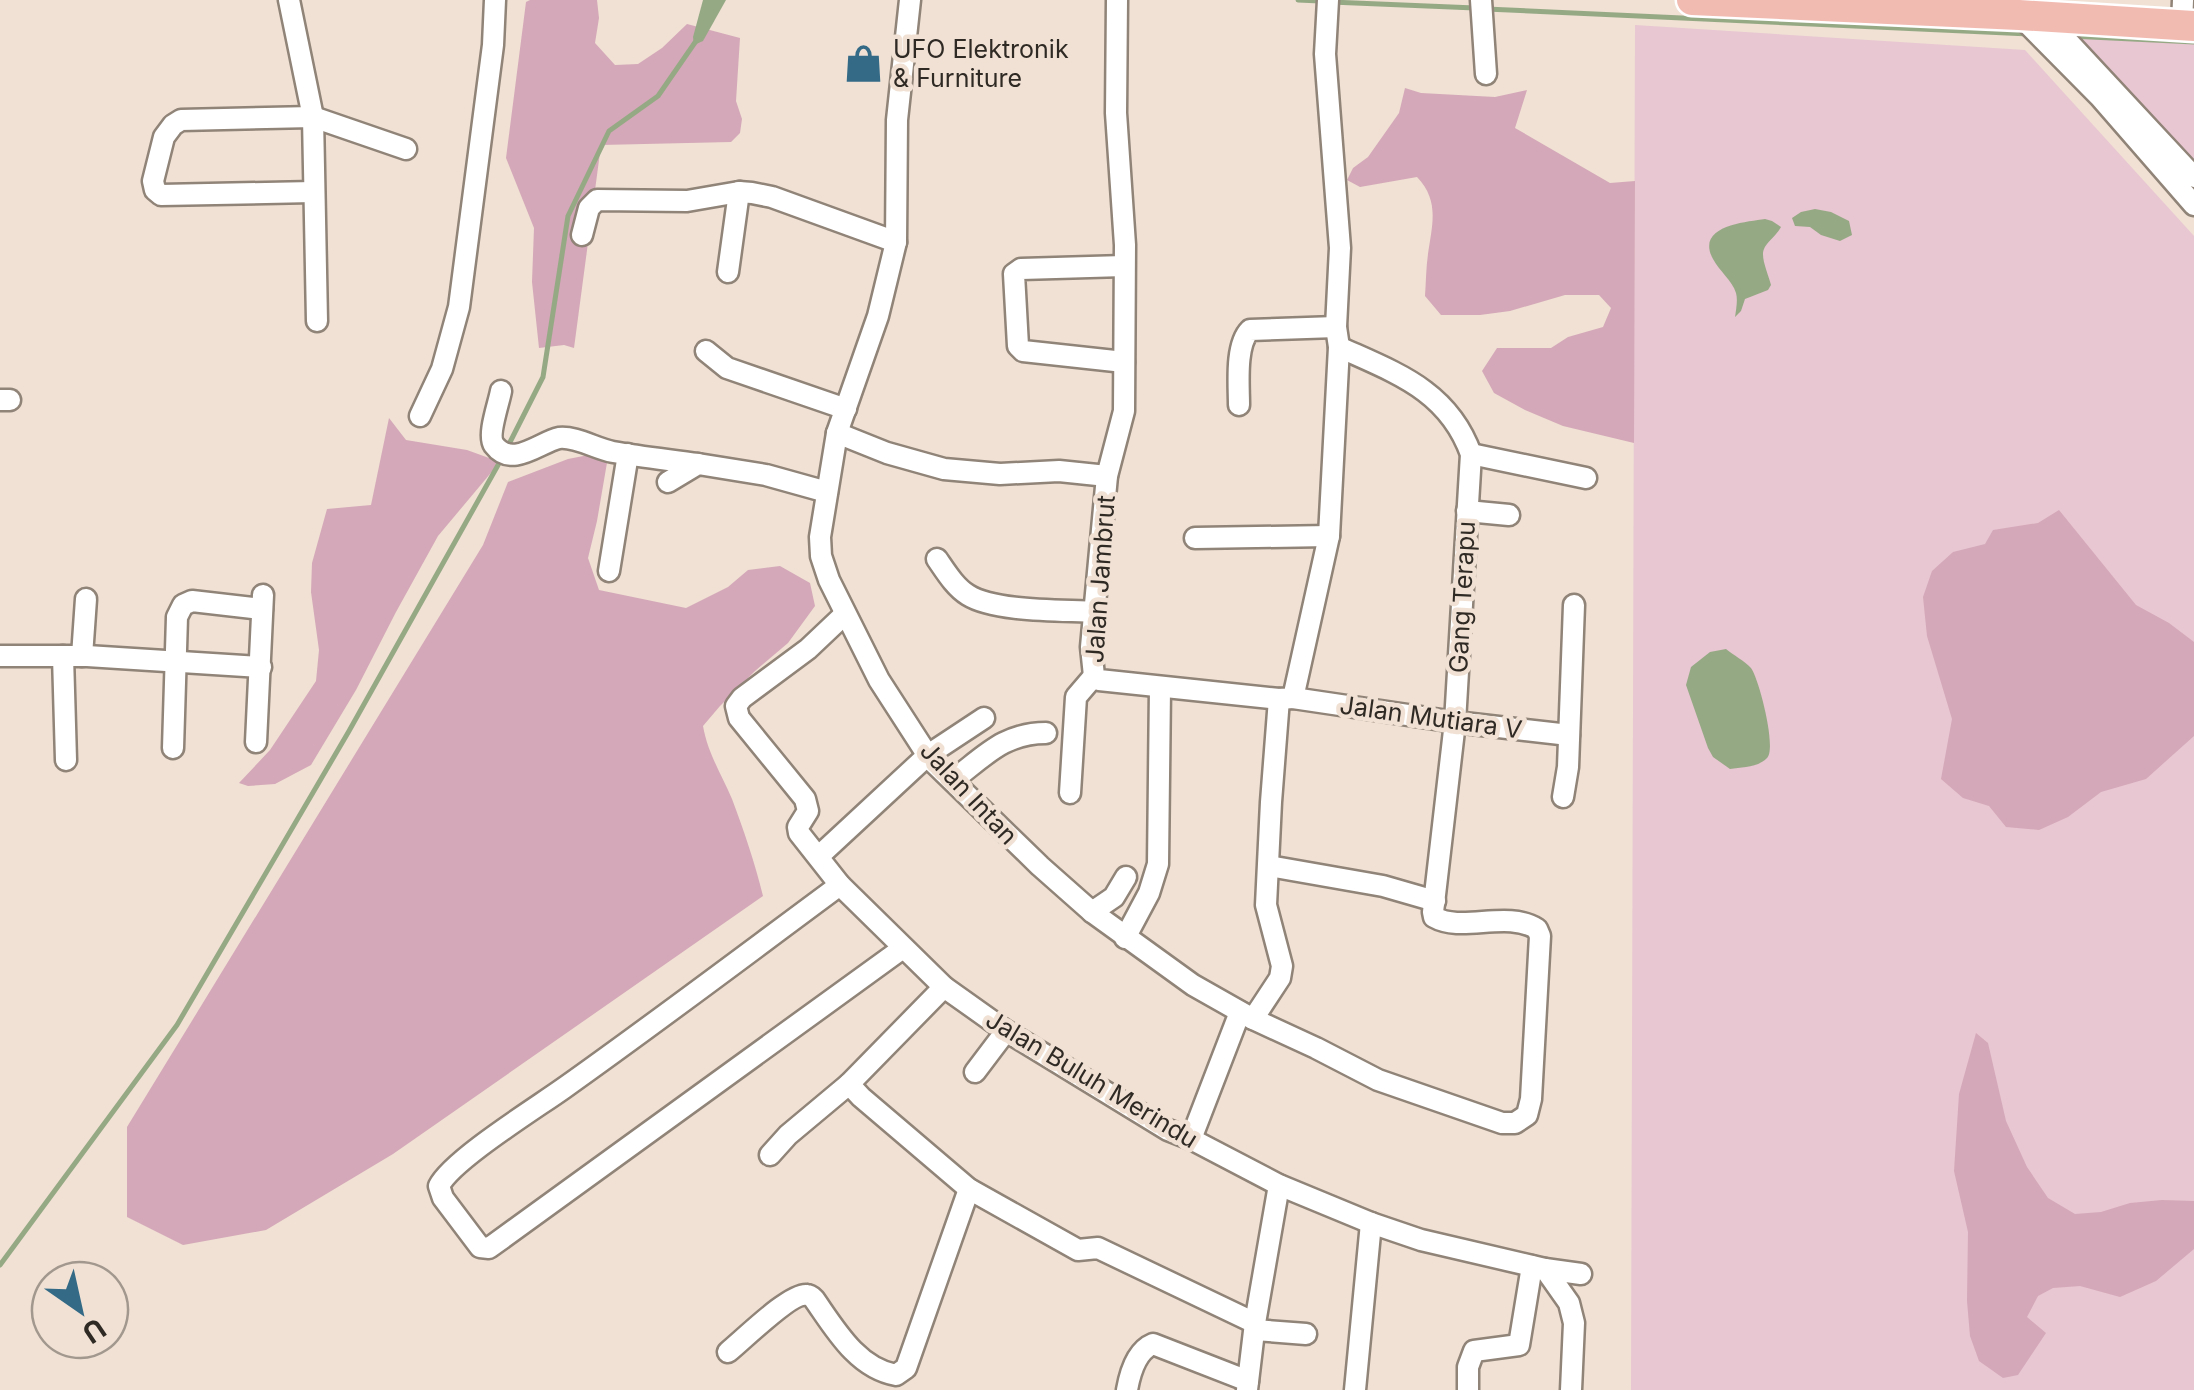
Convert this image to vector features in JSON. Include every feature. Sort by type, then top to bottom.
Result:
[{"type":"highway","points":[[1692,0],[1805,2],[2058,18],[2135,12],[2186,17]]},
{"type":"street","points":[[288,0],[314,117],[317,321]]},
{"type":"street","points":[[420,416],[442,369],[459,307],[496,0]]},
{"type":"street","name":"Jalan Intan","points":[[910,0],[897,120],[896,242],[878,316],[837,433],[820,537],[829,580],[879,680],[928,755],[1040,866],[1125,938],[1247,1016],[1378,1080],[1502,1123],[1516,1122],[1527,1115],[1530,1099],[1538,929],[1530,924],[1499,920],[1443,922],[1435,909]]},
{"type":"street","name":"Jalan Jambrut","points":[[1117,0],[1124,411],[1107,476],[1091,647],[1094,676],[1099,680],[1160,688],[1286,698]]},
{"type":"street","points":[[1192,1139],[1247,1016],[1280,978],[1282,966],[1266,905],[1271,802],[1286,698],[1329,536],[1340,248],[1325,54],[1328,0]]},
{"type":"street","points":[[1481,0],[1486,74]]},
{"type":"street","points":[[2020,15],[2100,97],[2194,204]]},
{"type":"street","points":[[2058,18],[2060,32],[2194,177]]},
{"type":"street","points":[[314,192],[161,195],[153,181],[164,138],[181,120],[314,117],[406,150]]},
{"type":"street","points":[[582,236],[589,208],[598,200],[687,201],[739,192],[772,196],[896,242]]},
{"type":"street","points":[[728,272],[739,192]]},
{"type":"street","points":[[1124,266],[1021,268],[1014,274],[1018,346],[1023,352],[1124,362]]},
{"type":"street","points":[[1239,406],[1240,354],[1244,336],[1250,330],[1337,337],[1428,392],[1446,408],[1472,454],[1586,478]]},
{"type":"street","points":[[706,351],[727,368],[846,409]]},
{"type":"street","points":[[501,392],[491,436],[505,452],[523,453],[558,438],[628,454],[766,475],[826,492]]},
{"type":"street","points":[[837,433],[944,470],[1107,476]]},
{"type":"street","points":[[609,571],[628,454]]},
{"type":"street","name":"Gang Terapu","points":[[1435,909],[1455,722],[1472,454]]},
{"type":"street","points":[[668,482],[698,464]]},
{"type":"street","points":[[1466,511],[1508,516]]},
{"type":"street","points":[[1195,538],[1329,536]]},
{"type":"street","points":[[937,559],[950,579],[968,595],[983,601],[1095,612]]},
{"type":"street","points":[[66,760],[73,656],[86,599]]},
{"type":"street","points":[[173,748],[177,618],[183,605],[192,601],[263,602],[256,742]]},
{"type":"street","points":[[1563,797],[1568,767],[1574,604]]},
{"type":"street","name":"Jalan Buluh Merindu","points":[[845,614],[808,649],[742,698],[736,706],[739,718],[805,799],[808,811],[799,832],[840,885],[944,987],[1006,1031],[1168,1130],[1279,1184],[1422,1240],[1581,1274]]},
{"type":"street","points":[[0,656],[73,656],[261,667]]},
{"type":"street","points":[[1070,793],[1076,697],[1094,676]]},
{"type":"street","points":[[1125,938],[1149,892],[1158,864],[1160,688]]},
{"type":"street","name":"Jalan Mutiara V","points":[[1286,698],[1569,735]]},
{"type":"street","points":[[820,856],[928,755],[984,718]]},
{"type":"street","points":[[953,780],[1014,737],[1046,733]]},
{"type":"street","points":[[1269,866],[1384,886],[1435,909]]},
{"type":"street","points":[[1092,912],[1114,896],[1126,877]]},
{"type":"street","points":[[840,885],[442,1179],[439,1186],[443,1198],[480,1247],[489,1248],[903,948]]},
{"type":"street","points":[[770,1155],[849,1084],[944,987]]},
{"type":"street","points":[[975,1072],[1006,1031]]},
{"type":"street","points":[[849,1084],[970,1189],[1078,1250],[1098,1248],[1255,1326],[1306,1334]]},
{"type":"street","points":[[1127,1390],[1130,1372],[1143,1350],[1153,1344],[1247,1385],[1279,1184]]},
{"type":"street","points":[[728,1352],[788,1302],[808,1295],[844,1342],[884,1373],[896,1375],[906,1368],[970,1189]]},
{"type":"street","points":[[1356,1390],[1371,1223]]},
{"type":"street","points":[[1468,1390],[1468,1367],[1474,1351],[1519,1345],[1538,1267]]},
{"type":"street","points":[[1538,1267],[1570,1303],[1574,1323],[1571,1390]]},
{"type":"shaded area","points":[[597,0],[595,43],[615,65],[638,64],[687,24],[740,38],[736,101],[742,119],[740,133],[731,142],[601,145],[574,348],[539,348],[532,282],[534,228],[506,158],[526,2]]},
{"type":"shaded area","points":[[703,0],[726,0],[703,41],[694,45],[693,37]]},
{"type":"shaded area","points":[[2035,21],[2194,29],[2194,190]]},
{"type":"shaded area","points":[[1635,25],[2025,50],[2194,236],[2194,1390],[1631,1390]]},
{"type":"shaded area","points":[[1405,88],[1421,93],[1495,97],[1527,90],[1515,128],[1610,183],[1635,181],[1634,443],[1563,426],[1525,410],[1494,393],[1482,371],[1497,348],[1551,348],[1568,337],[1603,327],[1611,308],[1599,295],[1565,295],[1480,315],[1441,315],[1425,296],[1433,214],[1424,186],[1417,177],[1360,187],[1347,180],[1399,113]]},
{"type":"shaded area","points":[[1815,209],[1849,221],[1852,235],[1840,241],[1810,227],[1795,226],[1792,218]]},
{"type":"shaded area","points":[[1765,219],[1781,227],[1763,252],[1771,285],[1745,299],[1735,317],[1736,293],[1713,259],[1711,239],[1725,228]]},
{"type":"shaded area","points":[[389,418],[406,440],[467,450],[500,462],[438,536],[311,765],[275,784],[239,783],[270,750],[316,681],[319,650],[311,592],[312,563],[327,509],[371,505]]},
{"type":"shaded area","points":[[609,451],[588,558],[599,590],[686,608],[728,587],[748,570],[780,566],[810,583],[815,606],[788,643],[755,671],[703,726],[711,755],[741,823],[763,896],[393,1154],[266,1230],[183,1245],[127,1217],[127,1127],[483,545],[508,482],[568,459]]},
{"type":"shaded area","points":[[2059,510],[2136,605],[2194,642],[2194,736],[2146,779],[2101,792],[2068,817],[2039,830],[2006,827],[1989,806],[1963,798],[1941,779],[1952,719],[1927,636],[1923,597],[1932,571],[1953,552],[1985,544],[1993,530],[2038,523]]},
{"type":"shaded area","points":[[1726,649],[1748,665],[1754,675],[1770,741],[1770,752],[1763,761],[1730,769],[1713,757],[1708,748],[1686,685],[1691,667],[1710,652]]},
{"type":"shaded area","points":[[1976,1033],[1988,1043],[2006,1121],[2027,1167],[2048,1198],[2075,1214],[2101,1212],[2130,1203],[2194,1201],[2194,1249],[2156,1281],[2120,1297],[2080,1286],[2053,1288],[2038,1296],[2027,1317],[2046,1333],[2018,1375],[2003,1378],[1979,1361],[1970,1336],[1968,1232],[1954,1171],[1959,1094]]},
{"type":"waterway","points":[[1298,0],[1320,1]]},
{"type":"waterway","points":[[1331,2],[1475,8]]},
{"type":"waterway","points":[[1486,9],[2029,34]]},
{"type":"waterway","points":[[2070,36],[2194,42]]},
{"type":"waterway","points":[[507,448],[543,377],[568,216],[609,131],[658,96],[696,41]]},
{"type":"waterway","points":[[0,1265],[177,1025],[349,731],[502,458]]},
{"type":"place","name":"UFO Elektronik & Furniture","points":[[863,63]]}]
